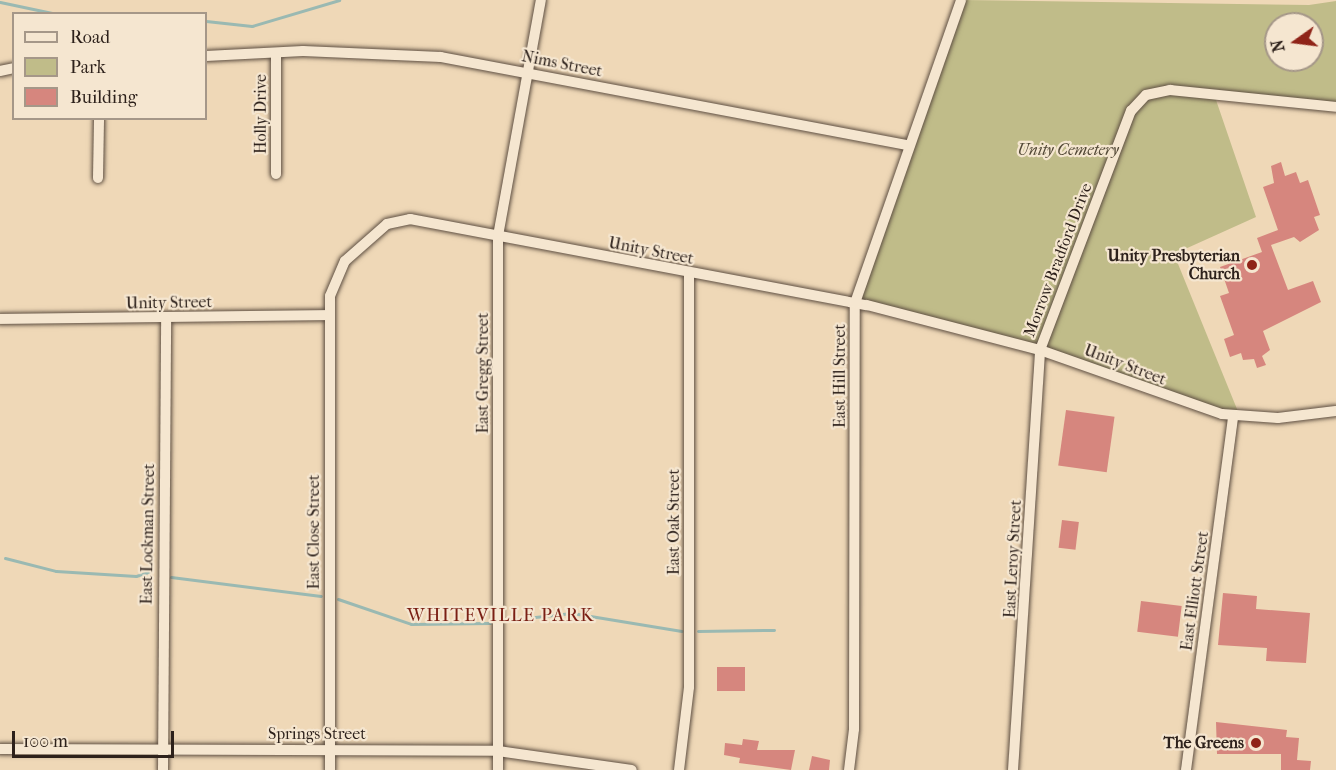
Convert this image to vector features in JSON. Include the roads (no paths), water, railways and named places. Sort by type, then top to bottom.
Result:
[{"type":"street","name":"East Gregg Street","points":[[498,770],[498,236],[530,72],[541,0]]},
{"type":"street","name":"East Hill Street","points":[[849,770],[854,729],[855,303],[908,145],[961,0]]},
{"type":"street","name":"Nims Street","points":[[207,56],[276,54],[441,57],[908,145]]},
{"type":"street","name":"Holly Drive","points":[[276,54],[276,174]]},
{"type":"street","name":"Morrow Bradford Drive","points":[[1040,350],[1138,102],[1170,90],[1336,108]]},
{"type":"street","points":[[98,178],[99,120]]},
{"type":"street","name":"Unity Street","points":[[0,319],[166,319],[329,315],[330,296],[345,261],[387,224],[410,219],[855,303],[1040,350],[1189,406],[1233,416],[1278,418],[1336,411]]},
{"type":"street","name":"East Oak Street","points":[[680,770],[690,687],[689,273]]},
{"type":"street","name":"East Close Street","points":[[329,315],[330,770]]},
{"type":"street","name":"East Lockman Street","points":[[163,770],[166,319]]},
{"type":"street","name":"East Leroy Street","points":[[1013,770],[1040,350]]},
{"type":"street","name":"East Elliott Street","points":[[1186,770],[1233,416]]},
{"type":"street","name":"Springs Street","points":[[0,749],[330,748],[498,751],[632,770]]},
{"type":"waterway","points":[[207,21],[252,26],[339,0]]},
{"type":"waterway","points":[[0,2],[48,12]]},
{"type":"waterway","points":[[5,558],[56,571],[136,576],[151,571]]},
{"type":"waterway","points":[[171,577],[321,596]]},
{"type":"waterway","points":[[338,599],[411,624],[490,623]]},
{"type":"waterway","points":[[507,620],[572,613],[682,631]]},
{"type":"waterway","points":[[698,631],[774,630]]},
{"type":"place","name":"Unity Presbyterian Church","points":[[1252,265]]},
{"type":"place","name":"The Greens","points":[[1256,743]]},
{"type":"district","name":"WHITEVILLE PARK","points":[[501,616]]},
{"type":"park label","name":"Unity Cemetery","points":[[1068,150]]}]
